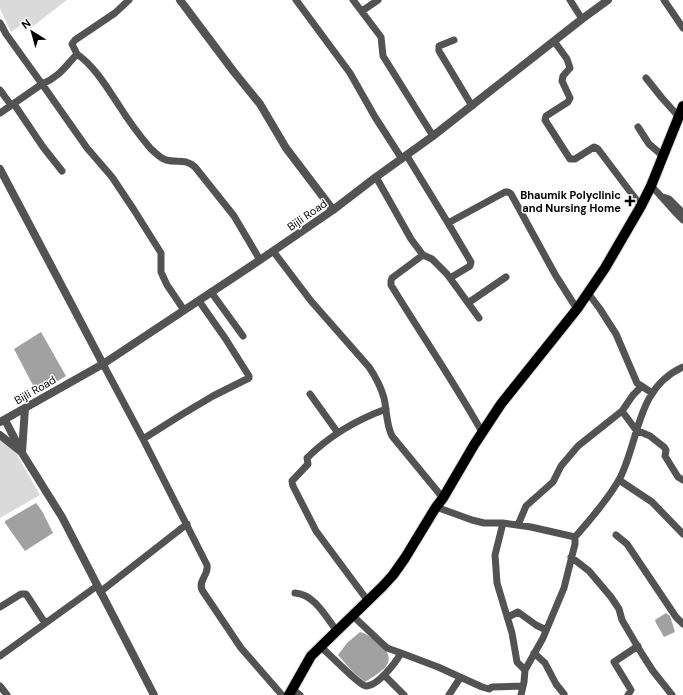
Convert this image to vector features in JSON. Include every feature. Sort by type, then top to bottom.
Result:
[{"type":"main road","points":[[294,693],[305,664],[320,646],[353,616],[393,575],[501,404],[577,309],[605,268],[651,186],[683,106]]},
{"type":"street","points":[[129,0],[115,13],[75,40],[72,46],[77,54],[91,66],[132,125],[152,149],[163,159],[168,161],[185,161],[195,167],[234,216],[260,260]]},
{"type":"street","points":[[180,0],[260,104],[286,148],[333,210]]},
{"type":"street","points":[[296,0],[350,73],[375,117],[448,223],[471,262],[470,266],[450,278]]},
{"type":"street","points":[[353,0],[381,38],[382,50],[386,62],[397,77],[433,136]]},
{"type":"street","points":[[362,11],[378,0]]},
{"type":"street","points":[[570,0],[582,19]]},
{"type":"street","name":"Bijli Road","points":[[2,421],[103,364],[333,210],[433,136],[608,0]]},
{"type":"street","points":[[664,0],[683,28]]},
{"type":"street","points":[[0,22],[6,34],[87,148],[112,177],[134,210],[161,253],[161,272],[184,310]]},
{"type":"street","points":[[454,40],[440,46],[439,51],[472,106]]},
{"type":"street","points":[[554,41],[567,59],[570,68],[563,76],[562,81],[570,98],[568,102],[546,116],[544,120],[570,159],[575,159],[594,147],[598,149],[641,206]]},
{"type":"street","points":[[0,113],[42,84],[59,75],[77,54]]},
{"type":"street","points":[[646,78],[679,117]]},
{"type":"street","points":[[0,90],[13,104],[62,171]]},
{"type":"street","points":[[638,127],[649,144],[663,156]]},
{"type":"street","points":[[0,169],[187,524],[208,569],[200,586],[202,590],[242,648],[282,695]]},
{"type":"street","points":[[376,177],[407,234],[423,255],[432,259],[450,278],[479,318]]},
{"type":"street","points":[[651,186],[663,197],[670,208],[683,220]]},
{"type":"street","points":[[448,223],[497,196],[508,192],[556,276],[577,309]]},
{"type":"street","points":[[663,197],[668,199],[683,213]]},
{"type":"street","points":[[273,251],[311,301],[369,367],[375,376],[384,397],[388,427],[392,436],[443,498]]},
{"type":"street","points":[[423,255],[392,278],[390,281],[391,285],[422,336],[449,376],[482,432]]},
{"type":"street","points":[[468,303],[506,277]]},
{"type":"street","points":[[211,292],[242,336]]},
{"type":"street","points":[[588,293],[612,328],[637,383],[652,393]]},
{"type":"street","points":[[143,440],[213,396],[249,378],[232,348],[199,301]]},
{"type":"street","points":[[521,695],[525,670],[543,638],[564,588],[575,537],[589,521],[619,480],[628,461],[642,412],[652,393],[666,376],[683,367]]},
{"type":"street","points":[[518,525],[528,504],[553,482],[561,466],[578,446],[622,411],[633,395],[642,387]]},
{"type":"street","points":[[310,394],[338,433]]},
{"type":"street","points":[[22,453],[25,408]]},
{"type":"street","points":[[368,601],[316,531],[292,486],[292,481],[308,464],[307,458],[325,442],[364,418],[386,409]]},
{"type":"street","points":[[622,411],[636,430],[650,436],[664,447],[665,456],[678,477],[683,480]]},
{"type":"street","points":[[2,421],[62,518],[154,695]]},
{"type":"street","points":[[0,435],[22,453]]},
{"type":"street","points":[[619,480],[652,502],[683,534]]},
{"type":"street","points":[[436,507],[484,523],[518,525],[575,537]]},
{"type":"street","points":[[503,523],[495,555],[497,583],[508,617],[517,662],[525,670]]},
{"type":"street","points":[[0,656],[45,623],[98,589],[187,524]]},
{"type":"street","points":[[616,535],[622,538],[627,544],[676,617],[683,624]]},
{"type":"street","points":[[571,557],[589,571],[611,597],[619,609],[622,620],[653,671],[672,695]]},
{"type":"street","points":[[295,593],[310,598],[336,630]]},
{"type":"street","points":[[0,607],[21,594],[26,594],[45,623]]},
{"type":"street","points":[[508,617],[518,612],[536,625],[546,630]]},
{"type":"street","points":[[353,616],[387,648],[438,667],[482,687],[491,688],[523,686]]},
{"type":"street","points":[[320,646],[364,686],[368,686],[391,669],[401,653]]},
{"type":"street","points":[[628,695],[631,690],[614,662],[638,646]]},
{"type":"street","points":[[534,652],[545,663],[556,684],[564,694]]},
{"type":"street","points":[[384,675],[404,695]]},
{"type":"street","points":[[449,695],[460,678]]},
{"type":"street","points":[[0,686],[7,695]]},
{"type":"shaded area","points":[[0,0],[67,0],[27,31],[21,25],[11,32],[0,9]]},
{"type":"shaded area","points":[[41,332],[66,376],[37,393],[14,349]]},
{"type":"shaded area","points":[[0,437],[10,443],[40,495],[0,518]]},
{"type":"shaded area","points":[[36,503],[42,511],[53,533],[25,551],[5,521]]},
{"type":"shaded area","points":[[666,613],[670,616],[675,632],[664,637],[655,620]]},
{"type":"shaded area","points":[[360,632],[374,639],[381,645],[389,657],[386,666],[382,671],[365,682],[353,672],[338,655],[347,643]]},
{"type":"place","name":"Bhaumik Polyclinic and Nursing Home","points":[[630,201]]}]
